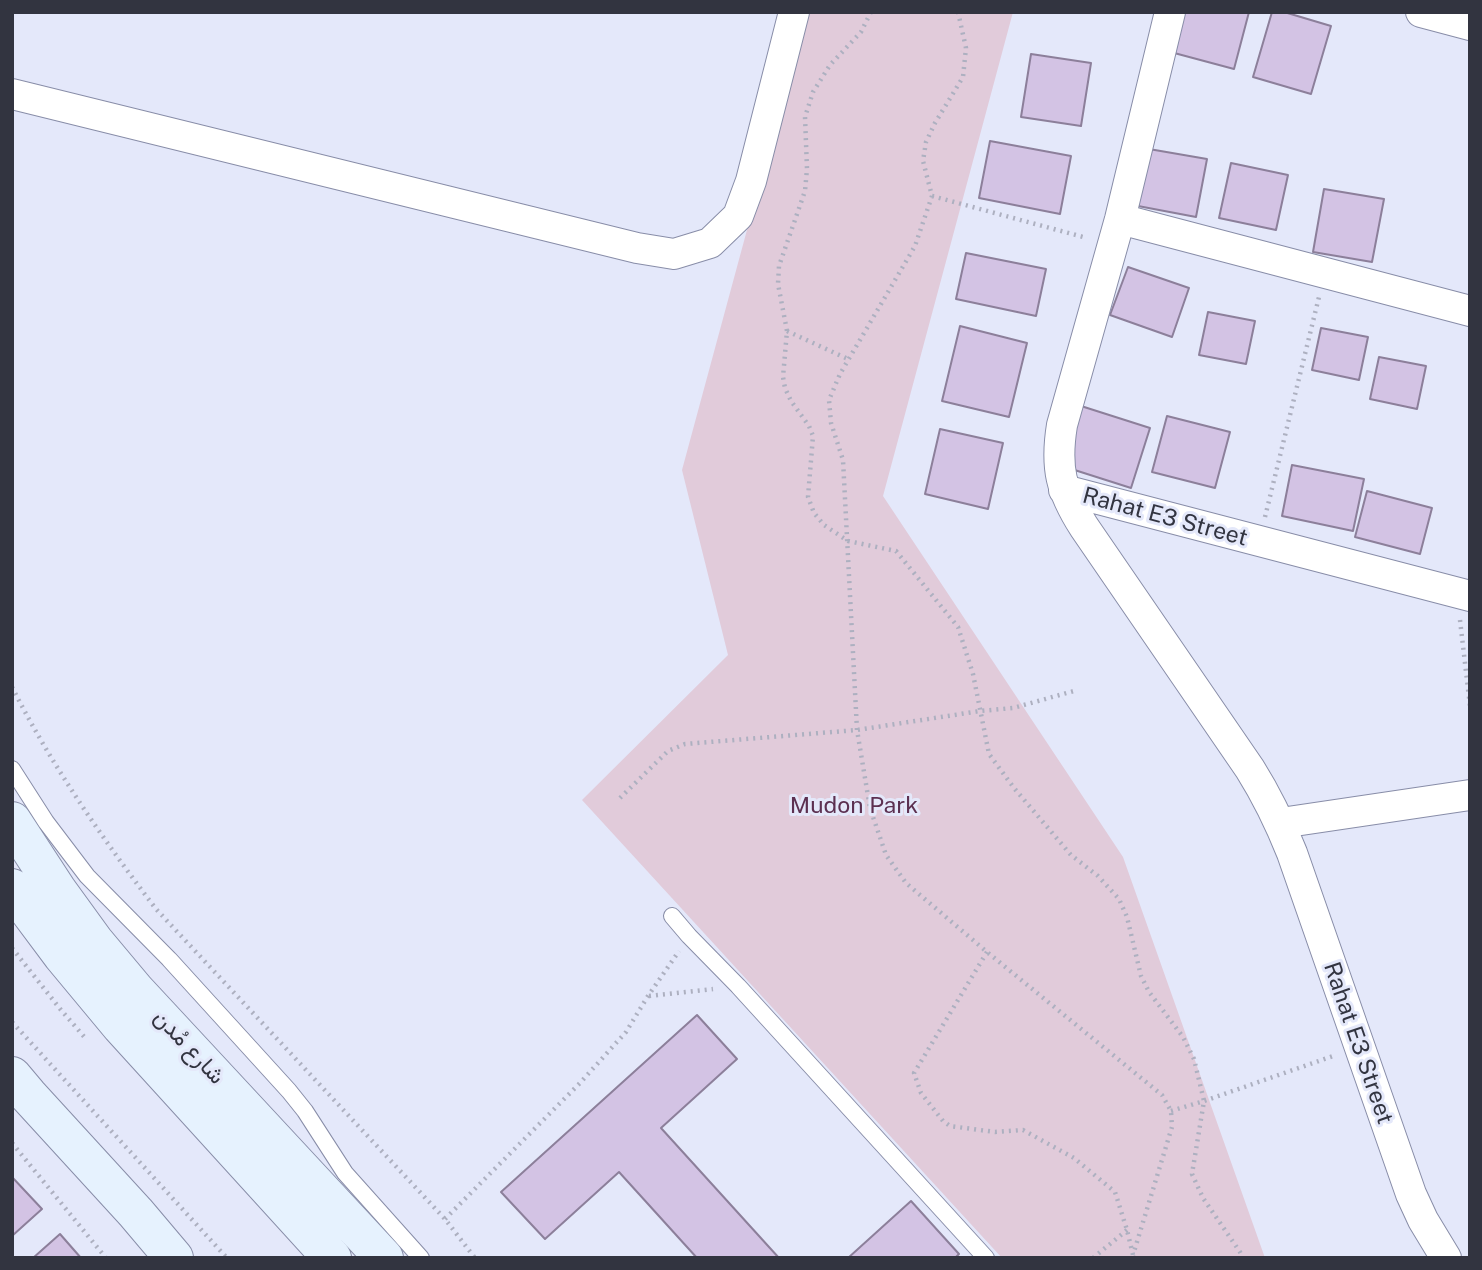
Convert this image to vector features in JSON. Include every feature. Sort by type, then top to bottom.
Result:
[{"type":"street","points":[[12,94],[637,248],[674,254],[710,243],[738,216],[751,181],[794,12]]},
{"type":"street","name":"Rahat E3 Street","points":[[1170,12],[1116,232],[1062,425],[1058,447],[1059,469],[1073,510],[1250,769],[1280,823],[1411,1194],[1446,1258]]},
{"type":"street","points":[[1421,12],[1469,33]]},
{"type":"street","points":[[1116,232],[1325,273],[1470,311]]},
{"type":"street","name":"Rahat E3 Street","points":[[1064,490],[1463,594]]},
{"type":"street","points":[[1280,823],[1470,795]]},
{"type":"street","name":"شارع مُدن","points":[[12,821],[94,941],[135,990],[384,1258]]},
{"type":"street","name":"شارع مُدن","points":[[12,888],[62,955],[121,1026],[332,1258]]},
{"type":"street","points":[[12,1076],[174,1258]]},
{"type":"lane","points":[[12,769],[59,841],[87,876],[152,941],[289,1091],[313,1122],[345,1173],[421,1258]]},
{"type":"lane","points":[[672,916],[986,1258]]},
{"type":"path","points":[[871,12],[862,33],[830,65],[813,92],[805,117],[805,191],[779,266],[778,284],[787,331],[783,377],[785,388],[813,436],[808,497],[814,513],[824,525],[848,541],[896,551],[958,627],[973,674],[989,754],[1071,855],[1098,876],[1119,899],[1127,917],[1141,976],[1149,992],[1183,1037],[1194,1059],[1204,1101],[1192,1174],[1203,1198],[1243,1258]]},
{"type":"path","points":[[958,12],[966,48],[963,77],[926,142],[923,161],[932,196],[915,246],[839,374],[830,400],[831,423],[843,460],[857,730],[870,808],[886,855],[906,884],[1162,1095],[1171,1111],[1172,1127],[1135,1256]]},
{"type":"path","points":[[932,196],[1116,232]]},
{"type":"path","points":[[1259,541],[1325,273]]},
{"type":"path","points":[[787,331],[848,359]]},
{"type":"path","points":[[1463,594],[1470,706]]},
{"type":"path","points":[[12,687],[85,812],[156,909],[445,1219],[471,1256]]},
{"type":"path","points":[[620,798],[668,751],[685,744],[857,730],[1013,708],[1074,691]]},
{"type":"path","points":[[445,1219],[580,1083],[625,1032],[689,936]]},
{"type":"path","points":[[987,952],[914,1073],[921,1093],[950,1126],[995,1132],[1023,1130],[1074,1158],[1115,1192],[1135,1256]]},
{"type":"path","points":[[648,996],[738,986]]},
{"type":"path","points":[[12,1022],[227,1258]]},
{"type":"path","points":[[1171,1111],[1359,1047]]},
{"type":"path","points":[[12,1143],[106,1258]]},
{"type":"path","points":[[1093,1258],[1127,1230]]},
{"type":"green space","name":"Mudon Park","points":[[806,12],[1013,12],[883,496],[1123,857],[1265,1258],[1002,1258],[582,800],[728,655],[682,470]]},
{"type":"building","points":[[1174,12],[1249,12],[1234,69],[1163,50]]},
{"type":"building","points":[[1272,12],[1284,12],[1331,26],[1311,94],[1253,77]]},
{"type":"building","points":[[1031,54],[1091,63],[1081,126],[1021,117]]},
{"type":"building","points":[[990,141],[1071,156],[1060,214],[979,198]]},
{"type":"building","points":[[1149,149],[1207,159],[1196,217],[1138,206]]},
{"type":"building","points":[[1231,163],[1288,175],[1276,230],[1219,218]]},
{"type":"building","points":[[1324,189],[1384,199],[1372,262],[1313,252]]},
{"type":"building","points":[[966,253],[1046,269],[1036,316],[956,299]]},
{"type":"building","points":[[1128,267],[1189,288],[1172,337],[1110,315]]},
{"type":"building","points":[[1208,312],[1255,321],[1246,364],[1199,355]]},
{"type":"building","points":[[960,326],[1027,343],[1009,417],[942,401]]},
{"type":"building","points":[[1321,328],[1368,337],[1359,380],[1312,370]]},
{"type":"building","points":[[1379,357],[1426,366],[1417,409],[1370,399]]},
{"type":"building","points":[[1081,406],[1150,428],[1131,488],[1062,466]]},
{"type":"building","points":[[1167,416],[1230,432],[1215,488],[1152,472]]},
{"type":"building","points":[[940,429],[1003,443],[988,509],[925,494]]},
{"type":"building","points":[[1292,465],[1364,479],[1353,531],[1282,516]]},
{"type":"building","points":[[1367,491],[1432,508],[1420,554],[1355,537]]},
{"type":"building","points":[[697,1015],[737,1059],[661,1128],[779,1258],[697,1258],[619,1172],[545,1239],[501,1192]]},
{"type":"building","points":[[12,1177],[42,1209],[12,1236]]},
{"type":"building","points":[[911,1201],[959,1254],[955,1258],[848,1258]]},
{"type":"building","points":[[60,1234],[81,1258],[33,1258]]}]
